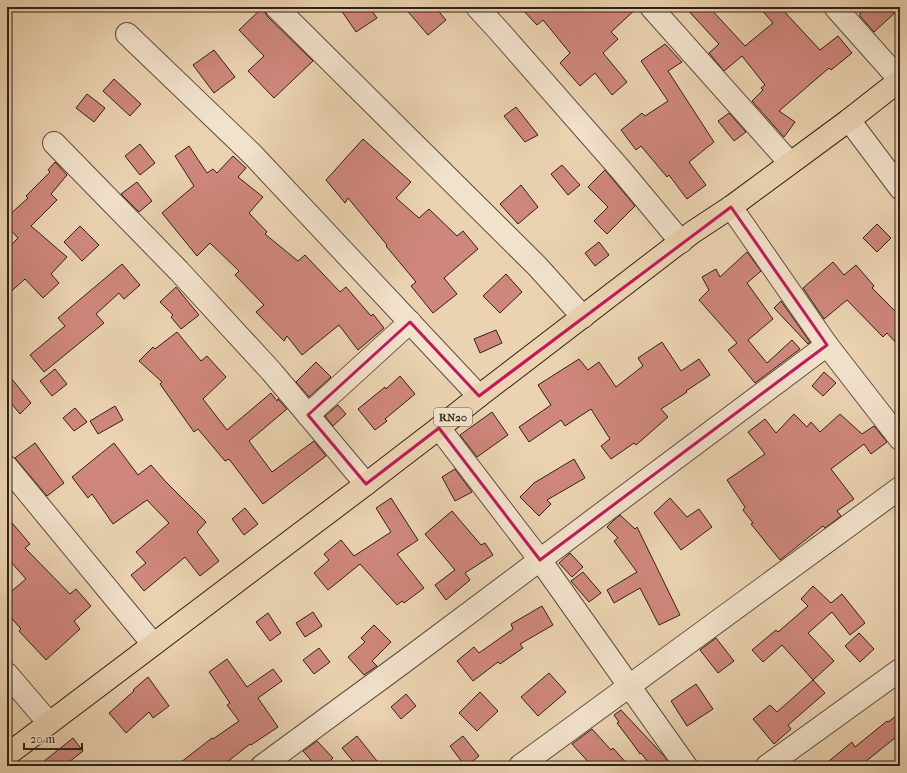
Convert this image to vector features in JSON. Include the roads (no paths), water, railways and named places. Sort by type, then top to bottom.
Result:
[{"type":"main road","name":"RN20","points":[[7,755],[366,484],[681,242],[849,120],[900,80]]},
{"type":"street","points":[[276,7],[538,266],[583,317]]},
{"type":"street","points":[[477,7],[621,170],[681,242]]},
{"type":"street","points":[[651,7],[790,163]]},
{"type":"street","points":[[835,7],[900,80]]},
{"type":"street","points":[[127,34],[252,154],[479,396]]},
{"type":"street","points":[[849,120],[900,188]]},
{"type":"street","points":[[54,143],[179,271],[271,371],[366,484]]},
{"type":"street","points":[[731,207],[827,345],[900,439]]},
{"type":"street","points":[[308,415],[410,322]]},
{"type":"street","points":[[262,766],[827,345]]},
{"type":"street","points":[[439,428],[540,560],[686,766]]},
{"type":"street","points":[[7,467],[153,644]]},
{"type":"street","points":[[520,766],[900,488]]},
{"type":"street","points":[[767,766],[900,670]]},
{"type":"street","points":[[7,674],[49,723]]}]
